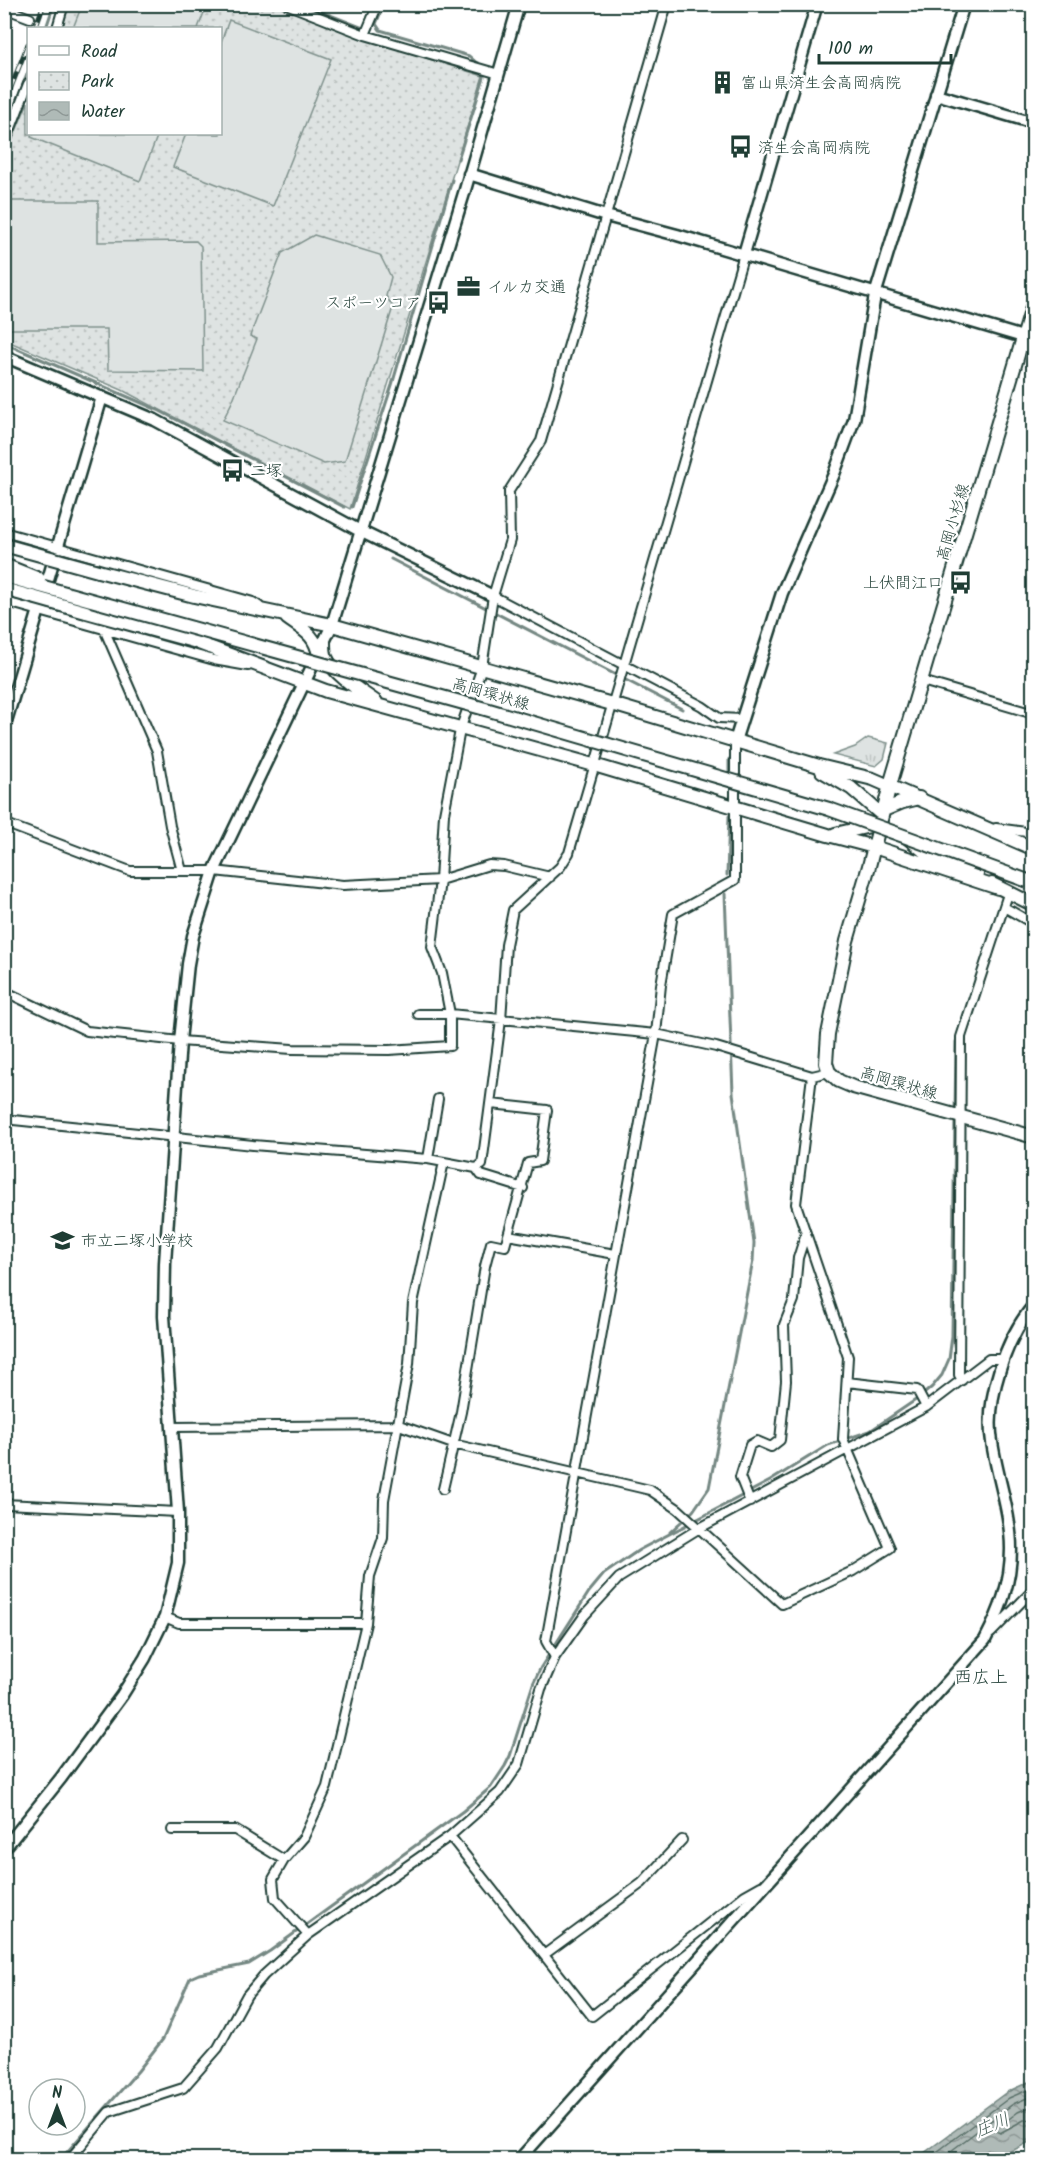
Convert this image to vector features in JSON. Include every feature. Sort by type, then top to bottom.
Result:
[{"type":"main road","name":"高岡小杉線","points":[[890,785],[1028,337],[1034,301]]},
{"type":"main road","points":[[4,545],[194,596],[332,625],[612,704],[811,764],[873,779],[982,827],[1033,846]]},
{"type":"main road","name":"高岡環状線","points":[[4,565],[88,606]]},
{"type":"main road","name":"高岡環状線","points":[[4,576],[88,606],[489,710],[830,809],[1032,883]]},
{"type":"main road","points":[[4,589],[88,606],[193,641],[326,692],[594,765],[874,847],[1003,891],[1034,905]]},
{"type":"main road","points":[[278,614],[308,633],[316,642],[319,655]]},
{"type":"main road","points":[[324,642],[325,656],[336,670],[359,690],[387,709]]},
{"type":"main road","points":[[811,764],[851,788],[924,851],[976,874],[1003,891]]},
{"type":"main road","points":[[829,1072],[826,1063],[828,1034],[847,940],[890,785]]},
{"type":"main road","points":[[828,835],[882,817],[903,802],[919,798]]},
{"type":"main road","name":"高岡環状線","points":[[829,1072],[839,1081],[853,1087],[1034,1137]]},
{"type":"street","points":[[57,27],[64,4]]},
{"type":"street","points":[[286,4],[499,74]]},
{"type":"street","points":[[367,30],[378,4]]},
{"type":"street","points":[[4,1849],[61,1778],[122,1695],[149,1650],[165,1617],[178,1563],[178,1512],[164,1316],[180,1041],[193,936],[214,871],[332,625],[362,532],[519,4]]},
{"type":"street","points":[[4,991],[87,1031],[180,1041],[292,1049],[389,1050],[450,1046],[450,1014],[442,973],[432,947],[440,880],[444,814],[460,730],[482,667],[493,596],[510,540],[509,491],[541,441],[667,4]]},
{"type":"street","points":[[4,1119],[173,1137],[428,1159],[476,1168],[482,1166],[501,1020],[506,945],[513,910],[560,867],[568,853],[817,4]]},
{"type":"street","points":[[555,1657],[546,1641],[656,1034],[661,985],[673,914],[735,880],[735,741],[782,593],[834,474],[854,420],[876,295],[964,4]]},
{"type":"street","points":[[4,8],[30,18]]},
{"type":"street","points":[[4,146],[27,87]]},
{"type":"street","points":[[936,94],[1034,123]]},
{"type":"street","points":[[469,174],[876,295],[1028,337]]},
{"type":"street","points":[[4,356],[155,420],[362,532],[493,596],[719,717],[742,719]]},
{"type":"street","points":[[4,728],[102,397]]},
{"type":"street","points":[[4,532],[253,602],[278,614]]},
{"type":"street","points":[[4,601],[214,660],[265,669]]},
{"type":"street","points":[[104,629],[157,750],[170,826],[182,871]]},
{"type":"street","points":[[922,681],[1034,714]]},
{"type":"street","points":[[4,823],[130,871],[214,871],[343,885],[440,880],[489,866],[504,866],[550,877]]},
{"type":"street","points":[[982,827],[1034,832]]},
{"type":"street","points":[[962,1380],[959,1375],[961,1037],[1004,907],[1003,891]]},
{"type":"street","points":[[1004,907],[1034,924]]},
{"type":"street","points":[[418,1014],[450,1014],[656,1034],[716,1047],[812,1076],[829,1072]]},
{"type":"street","points":[[172,1427],[399,1425],[453,1444],[650,1490],[678,1509],[782,1604],[853,1571],[890,1548],[843,1440],[848,1357],[796,1204],[812,1076]]},
{"type":"street","points":[[428,1159],[438,1099]]},
{"type":"street","points":[[443,1489],[491,1244],[505,1246],[523,1188],[528,1163],[540,1161],[547,1110],[491,1104]]},
{"type":"street","points":[[308,1935],[275,1898],[273,1879],[284,1860],[304,1837],[327,1787],[366,1623],[370,1576],[383,1538],[384,1500],[409,1364],[412,1303],[444,1162]]},
{"type":"street","points":[[476,1168],[482,1175],[523,1188]]},
{"type":"street","points":[[750,1502],[740,1477],[750,1445],[757,1441],[771,1447],[780,1440],[786,1381],[784,1324],[794,1300],[798,1258],[806,1233]]},
{"type":"street","points":[[508,1235],[615,1254]]},
{"type":"street","points":[[985,1640],[999,1614],[1010,1571],[1009,1529],[991,1439],[992,1408],[1004,1359],[1014,1336],[1034,1305]]},
{"type":"street","points":[[69,2160],[109,2112],[183,2088],[218,2048],[247,1995],[264,1975],[308,1935],[450,1836],[500,1792],[519,1764],[541,1689],[555,1657],[584,1616],[619,1578],[698,1529],[927,1407],[989,1359],[1004,1359]]},
{"type":"street","points":[[847,1382],[917,1390],[927,1407]]},
{"type":"street","points":[[4,1504],[178,1512]]},
{"type":"street","points":[[519,2160],[985,1640],[1034,1589]]},
{"type":"street","points":[[165,1617],[179,1623],[366,1623]]},
{"type":"street","points":[[172,1830],[235,1830],[284,1860]]},
{"type":"street","points":[[450,1836],[592,2016],[745,1895],[770,1882]]},
{"type":"street","points":[[545,1954],[642,1883],[682,1840]]},
{"type":"green space","points":[[82,4],[207,5],[198,27],[73,27]]},
{"type":"green space","points":[[69,5],[276,5],[357,36],[483,76],[350,509],[122,390],[5,340],[4,160],[27,104],[27,135],[222,135],[222,27],[62,27]]},
{"type":"green space","points":[[229,20],[331,59],[273,206],[173,167],[186,135],[222,135],[222,39]]},
{"type":"green space","points":[[32,135],[158,135],[140,181],[31,137]]},
{"type":"green space","points":[[5,201],[98,201],[98,242],[196,241],[201,246],[203,371],[108,370],[107,329],[5,329]]},
{"type":"green space","points":[[314,235],[380,255],[391,277],[386,296],[393,307],[345,461],[324,464],[223,420],[257,339],[250,336],[282,253]]},
{"type":"green space","points":[[868,738],[888,743],[884,759],[876,766],[833,755],[855,747]]},
{"type":"water","name":"庄川","points":[[1033,2080],[1033,2140],[997,2159],[916,2159],[1007,2092]]},
{"type":"waterway","points":[[46,27],[54,4]]},
{"type":"waterway","points":[[302,4],[368,28]]},
{"type":"waterway","points":[[384,4],[376,24],[380,30],[469,56],[478,64],[484,77],[458,159]]},
{"type":"waterway","points":[[4,133],[27,75]]},
{"type":"waterway","points":[[352,507],[392,385],[452,180]]},
{"type":"waterway","points":[[4,343],[158,410],[344,507]]},
{"type":"waterway","points":[[391,559],[682,709]]},
{"type":"waterway","points":[[729,759],[729,777]]},
{"type":"waterway","points":[[727,875],[729,816]]},
{"type":"waterway","points":[[670,1532],[693,1511],[709,1488],[753,1261],[754,1243],[733,1093],[725,894]]},
{"type":"waterway","points":[[955,1112],[956,1042],[984,955]]},
{"type":"waterway","points":[[60,2160],[163,2039],[190,1978],[199,1974],[249,1964],[270,1951],[463,1811],[491,1787],[510,1756],[533,1684],[541,1667],[589,1592],[604,1574],[639,1550],[770,1481],[828,1445],[870,1431],[932,1387],[942,1375],[949,1359],[952,1336],[955,1118]]},
{"type":"railway","points":[[35,27],[44,4]]},
{"type":"railway","points":[[4,105],[27,47]]},
{"type":"place","name":"富山県済生会高岡病院","points":[[723,82]]},
{"type":"place","name":"済生会高岡病院","points":[[740,147]]},
{"type":"place","name":"イルカ交通","points":[[469,286]]},
{"type":"place","name":"スポーツコア","points":[[439,302]]},
{"type":"place","name":"二塚","points":[[232,470]]},
{"type":"place","name":"上伏間江口","points":[[961,582]]},
{"type":"place","name":"市立二塚小学校","points":[[63,1240]]},
{"type":"district","name":"西広上","points":[[981,1677]]}]
